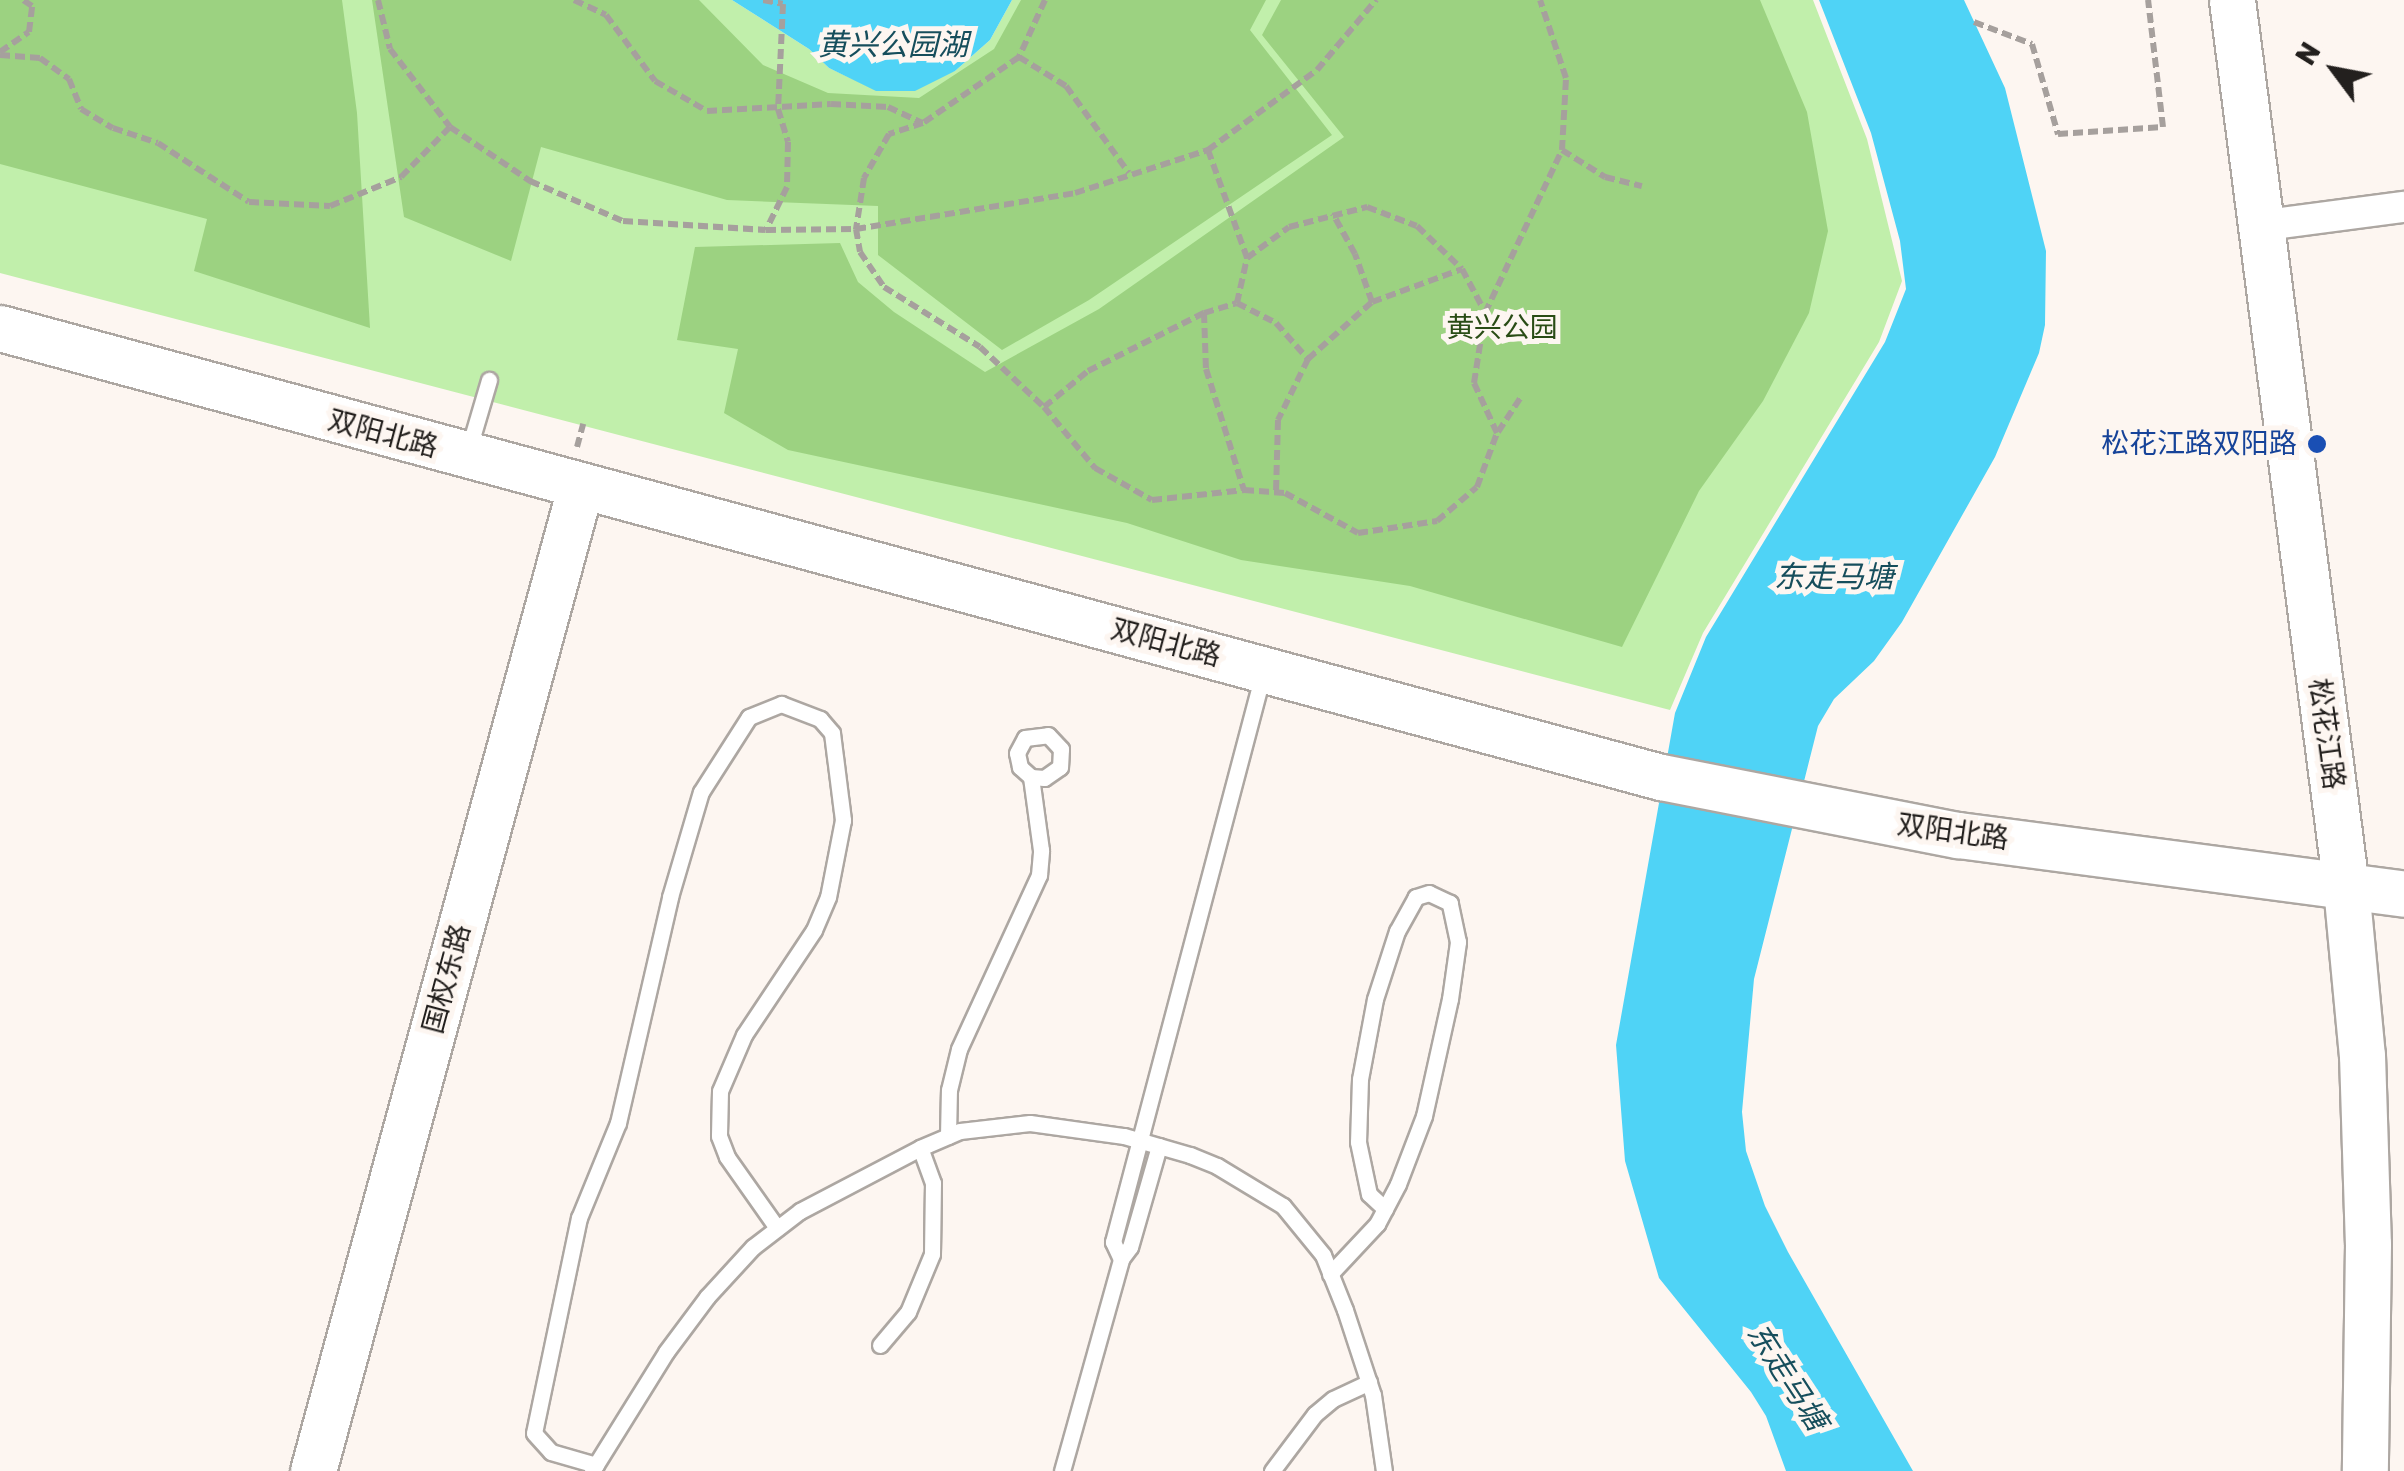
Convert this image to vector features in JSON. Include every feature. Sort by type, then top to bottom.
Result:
[{"type":"street","name":"松花江路","points":[[2232,0],[2346,887],[2362,1055],[2368,1244],[2364,1471]]},
{"type":"street","points":[[2259,226],[2404,207]]},
{"type":"street","name":"双阳北路","points":[[0,328],[1661,778],[1798,808],[1958,835],[2404,894]]},
{"type":"street","name":"国权东路","points":[[314,1471],[580,488]]},
{"type":"lane","points":[[466,457],[489,380]]},
{"type":"lane","points":[[1121,1259],[1113,1242],[1264,670]]},
{"type":"lane","points":[[778,1228],[727,1157],[718,1136],[720,1091],[744,1036],[814,930],[828,897],[842,820],[832,733],[820,719],[781,704],[750,717],[701,792],[670,897],[618,1123],[579,1218],[534,1433],[551,1452],[594,1468],[706,1297],[778,1228],[853,1180],[948,1136],[996,1123],[1030,1123],[1077,1126],[1159,1146],[1217,1166],[1283,1206],[1303,1226],[1330,1274],[1369,1382],[1384,1471]]},
{"type":"lane","points":[[948,1136],[949,1090],[959,1049],[1040,875],[1041,850],[1031,777]]},
{"type":"lane","points":[[1330,1274],[1361,1246],[1385,1209],[1424,1116],[1450,999],[1456,919],[1450,903],[1429,893],[1416,897],[1397,931],[1375,999],[1360,1079],[1358,1142],[1369,1194],[1385,1209]]},
{"type":"lane","points":[[1062,1471],[1121,1259],[1130,1247],[1159,1146]]},
{"type":"lane","points":[[880,1345],[908,1312],[932,1254],[933,1183],[920,1148]]},
{"type":"lane","points":[[1272,1471],[1315,1414],[1333,1399],[1369,1382]]},
{"type":"path","points":[[0,53],[29,32],[32,6],[23,0]]},
{"type":"path","points":[[378,0],[390,49],[450,127],[530,181],[623,221],[766,230],[856,229],[1075,193],[1208,150],[1317,70],[1376,0]]},
{"type":"path","points":[[574,0],[606,14],[655,81],[708,111],[831,104],[888,108],[923,123]]},
{"type":"path","points":[[764,0],[783,4],[778,108],[788,142],[787,187],[766,230]]},
{"type":"path","points":[[1045,0],[1018,57],[923,123],[889,134],[864,178],[856,229],[860,252],[884,287],[980,347],[1044,407],[1095,468],[1152,500],[1244,490],[1276,492],[1358,533],[1437,522],[1476,487],[1497,433],[1521,397]]},
{"type":"path","points":[[1497,433],[1474,383],[1485,313],[1562,150],[1566,78],[1540,0]]},
{"type":"path","points":[[1974,22],[2032,44],[2058,134],[2163,127],[2148,0]]},
{"type":"path","points":[[0,53],[40,58],[69,79],[82,109],[113,128],[158,143],[249,202],[330,206],[401,177],[450,127]]},
{"type":"path","points":[[1018,57],[1066,86],[1096,122],[1128,173]]},
{"type":"path","points":[[1208,150],[1248,258],[1236,303]]},
{"type":"path","points":[[1562,150],[1605,176],[1642,186]]},
{"type":"path","points":[[1248,258],[1289,227],[1367,207],[1417,226],[1462,269],[1485,313]]},
{"type":"path","points":[[1332,214],[1355,254],[1372,302]]},
{"type":"path","points":[[1276,492],[1278,420],[1308,359],[1372,302],[1462,269]]},
{"type":"path","points":[[1044,407],[1088,370],[1204,313],[1236,303],[1276,322],[1308,359]]},
{"type":"path","points":[[1204,313],[1206,369],[1244,490]]},
{"type":"green space","name":"黄兴公园","points":[[0,0],[732,0],[809,49],[829,68],[876,90],[955,71],[990,40],[1012,0],[1813,0],[1867,139],[1902,281],[1879,342],[1703,633],[1670,710],[0,273]]},
{"type":"green space","points":[[0,0],[342,0],[357,113],[370,328],[194,271],[207,219],[0,164]]},
{"type":"green space","points":[[372,0],[699,0],[763,65],[828,93],[919,98],[994,49],[1021,0],[1266,0],[1250,30],[1332,135],[1089,300],[1002,350],[878,255],[878,206],[727,200],[541,147],[511,261],[404,217]]},
{"type":"green space","points":[[1281,0],[1760,0],[1807,112],[1828,231],[1809,313],[1763,401],[1699,491],[1622,647],[1410,586],[1241,560],[1127,523],[788,450],[724,413],[738,349],[677,340],[695,247],[840,243],[858,282],[894,312],[985,372],[1099,309],[1344,137],[1262,35]]},
{"type":"water","name":"黄兴公园湖","points":[[732,0],[1012,0],[990,40],[955,71],[915,91],[876,91],[829,68],[809,49]]},
{"type":"water","name":"东走马塘","points":[[1819,0],[1964,0],[2005,88],[2046,251],[2045,325],[2039,353],[1995,457],[1902,622],[1874,661],[1834,699],[1818,726],[1754,979],[1742,1112],[1746,1151],[1765,1206],[1788,1252],[1913,1471],[1786,1471],[1766,1416],[1751,1392],[1659,1278],[1625,1161],[1616,1045],[1675,713],[1706,637],[1885,342],[1906,289],[1900,241],[1871,133]]},
{"type":"place","name":"松花江路双阳路","points":[[2317,444]]}]
